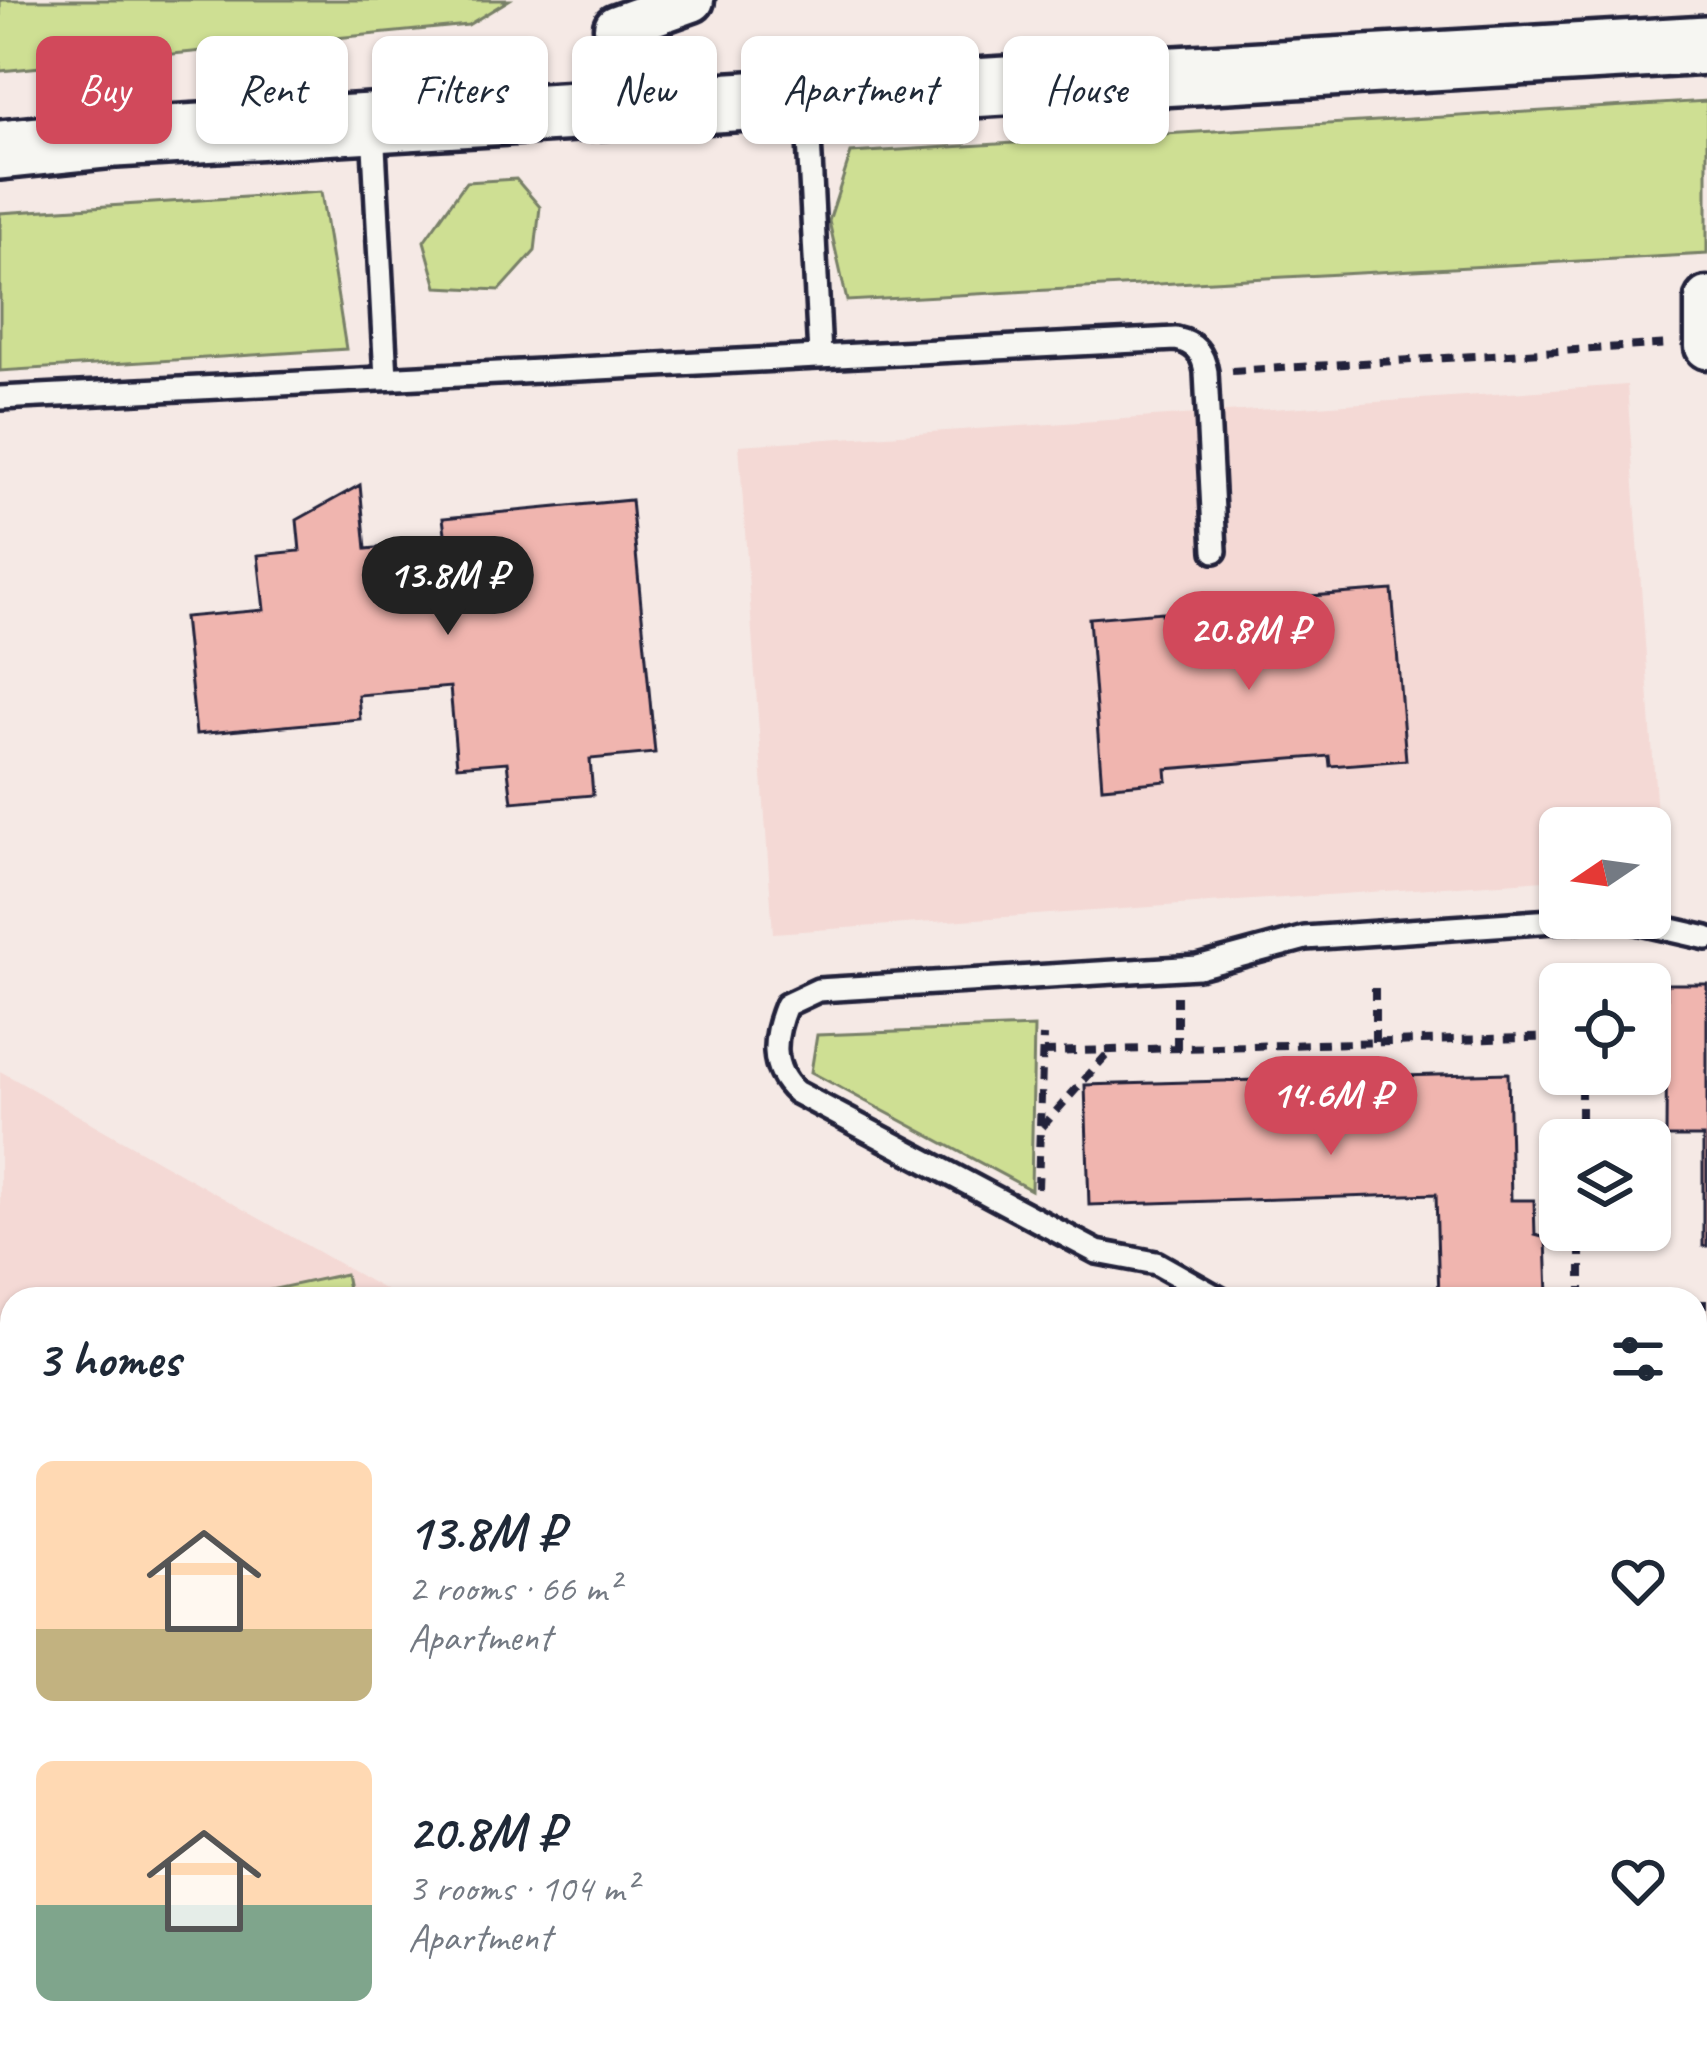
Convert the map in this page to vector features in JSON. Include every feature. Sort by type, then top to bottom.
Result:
[{"type":"street","points":[[609,13],[692,0]]},
{"type":"street","points":[[979,88],[1707,45]]},
{"type":"street","points":[[0,150],[372,123]]},
{"type":"street","points":[[1707,298],[1707,345]]},
{"type":"lane","points":[[374,144],[386,379]]},
{"type":"lane","points":[[809,144],[820,356]]},
{"type":"lane","points":[[0,398],[1175,339],[1191,342],[1204,357],[1215,551]]},
{"type":"lane","points":[[1199,1287],[1156,1263],[1097,1252],[796,1093],[776,1066],[775,1048],[786,1005],[818,991],[1198,967],[1305,938],[1539,922]]},
{"type":"lane","points":[[1671,930],[1707,938]]},
{"type":"path","points":[[1206,372],[1707,345]]},
{"type":"path","points":[[1375,985],[1375,1042]]},
{"type":"path","points":[[1177,1048],[1178,996]]},
{"type":"path","points":[[1037,1220],[1043,1036]]},
{"type":"path","points":[[1043,1052],[1539,1038]]},
{"type":"path","points":[[1041,1129],[1112,1050]]},
{"type":"path","points":[[1581,1251],[1581,1287]]},
{"type":"shaded area","points":[[1627,385],[1656,807],[1539,807],[1539,880],[773,933],[739,445]]},
{"type":"shaded area","points":[[0,1071],[380,1287],[0,1287]]},
{"type":"green space","points":[[0,0],[509,0],[468,25],[348,37],[196,36],[196,52],[172,54],[172,36],[36,36],[36,67],[0,71]]},
{"type":"green space","points":[[1707,101],[1707,254],[847,301],[829,221],[851,153],[1003,144],[1169,144],[1169,134]]},
{"type":"green space","points":[[516,179],[540,207],[535,251],[500,290],[437,287],[424,241],[466,182]]},
{"type":"green space","points":[[321,192],[346,349],[0,371],[0,213]]},
{"type":"green space","points":[[1034,1027],[1031,1190],[811,1072],[817,1035]]},
{"type":"green space","points":[[345,1274],[348,1287],[284,1287]]},
{"type":"building","points":[[360,485],[366,549],[446,541],[443,518],[631,500],[655,753],[590,759],[593,795],[512,802],[507,762],[457,766],[450,687],[358,695],[360,719],[196,734],[184,617],[264,610],[258,555],[300,551],[297,520]]},
{"type":"building","points":[[1392,590],[1406,760],[1330,766],[1329,756],[1166,769],[1167,781],[1102,787],[1089,618],[1162,612],[1165,643],[1313,631],[1311,596]]},
{"type":"building","points":[[1671,984],[1707,984],[1707,1246],[1703,1246],[1703,1137],[1671,1137],[1671,1119],[1666,1119],[1666,1095],[1671,1095]]},
{"type":"building","points":[[1508,1073],[1511,1200],[1534,1200],[1535,1235],[1539,1236],[1539,1251],[1546,1251],[1548,1287],[1439,1287],[1436,1194],[1089,1205],[1085,1085]]}]
